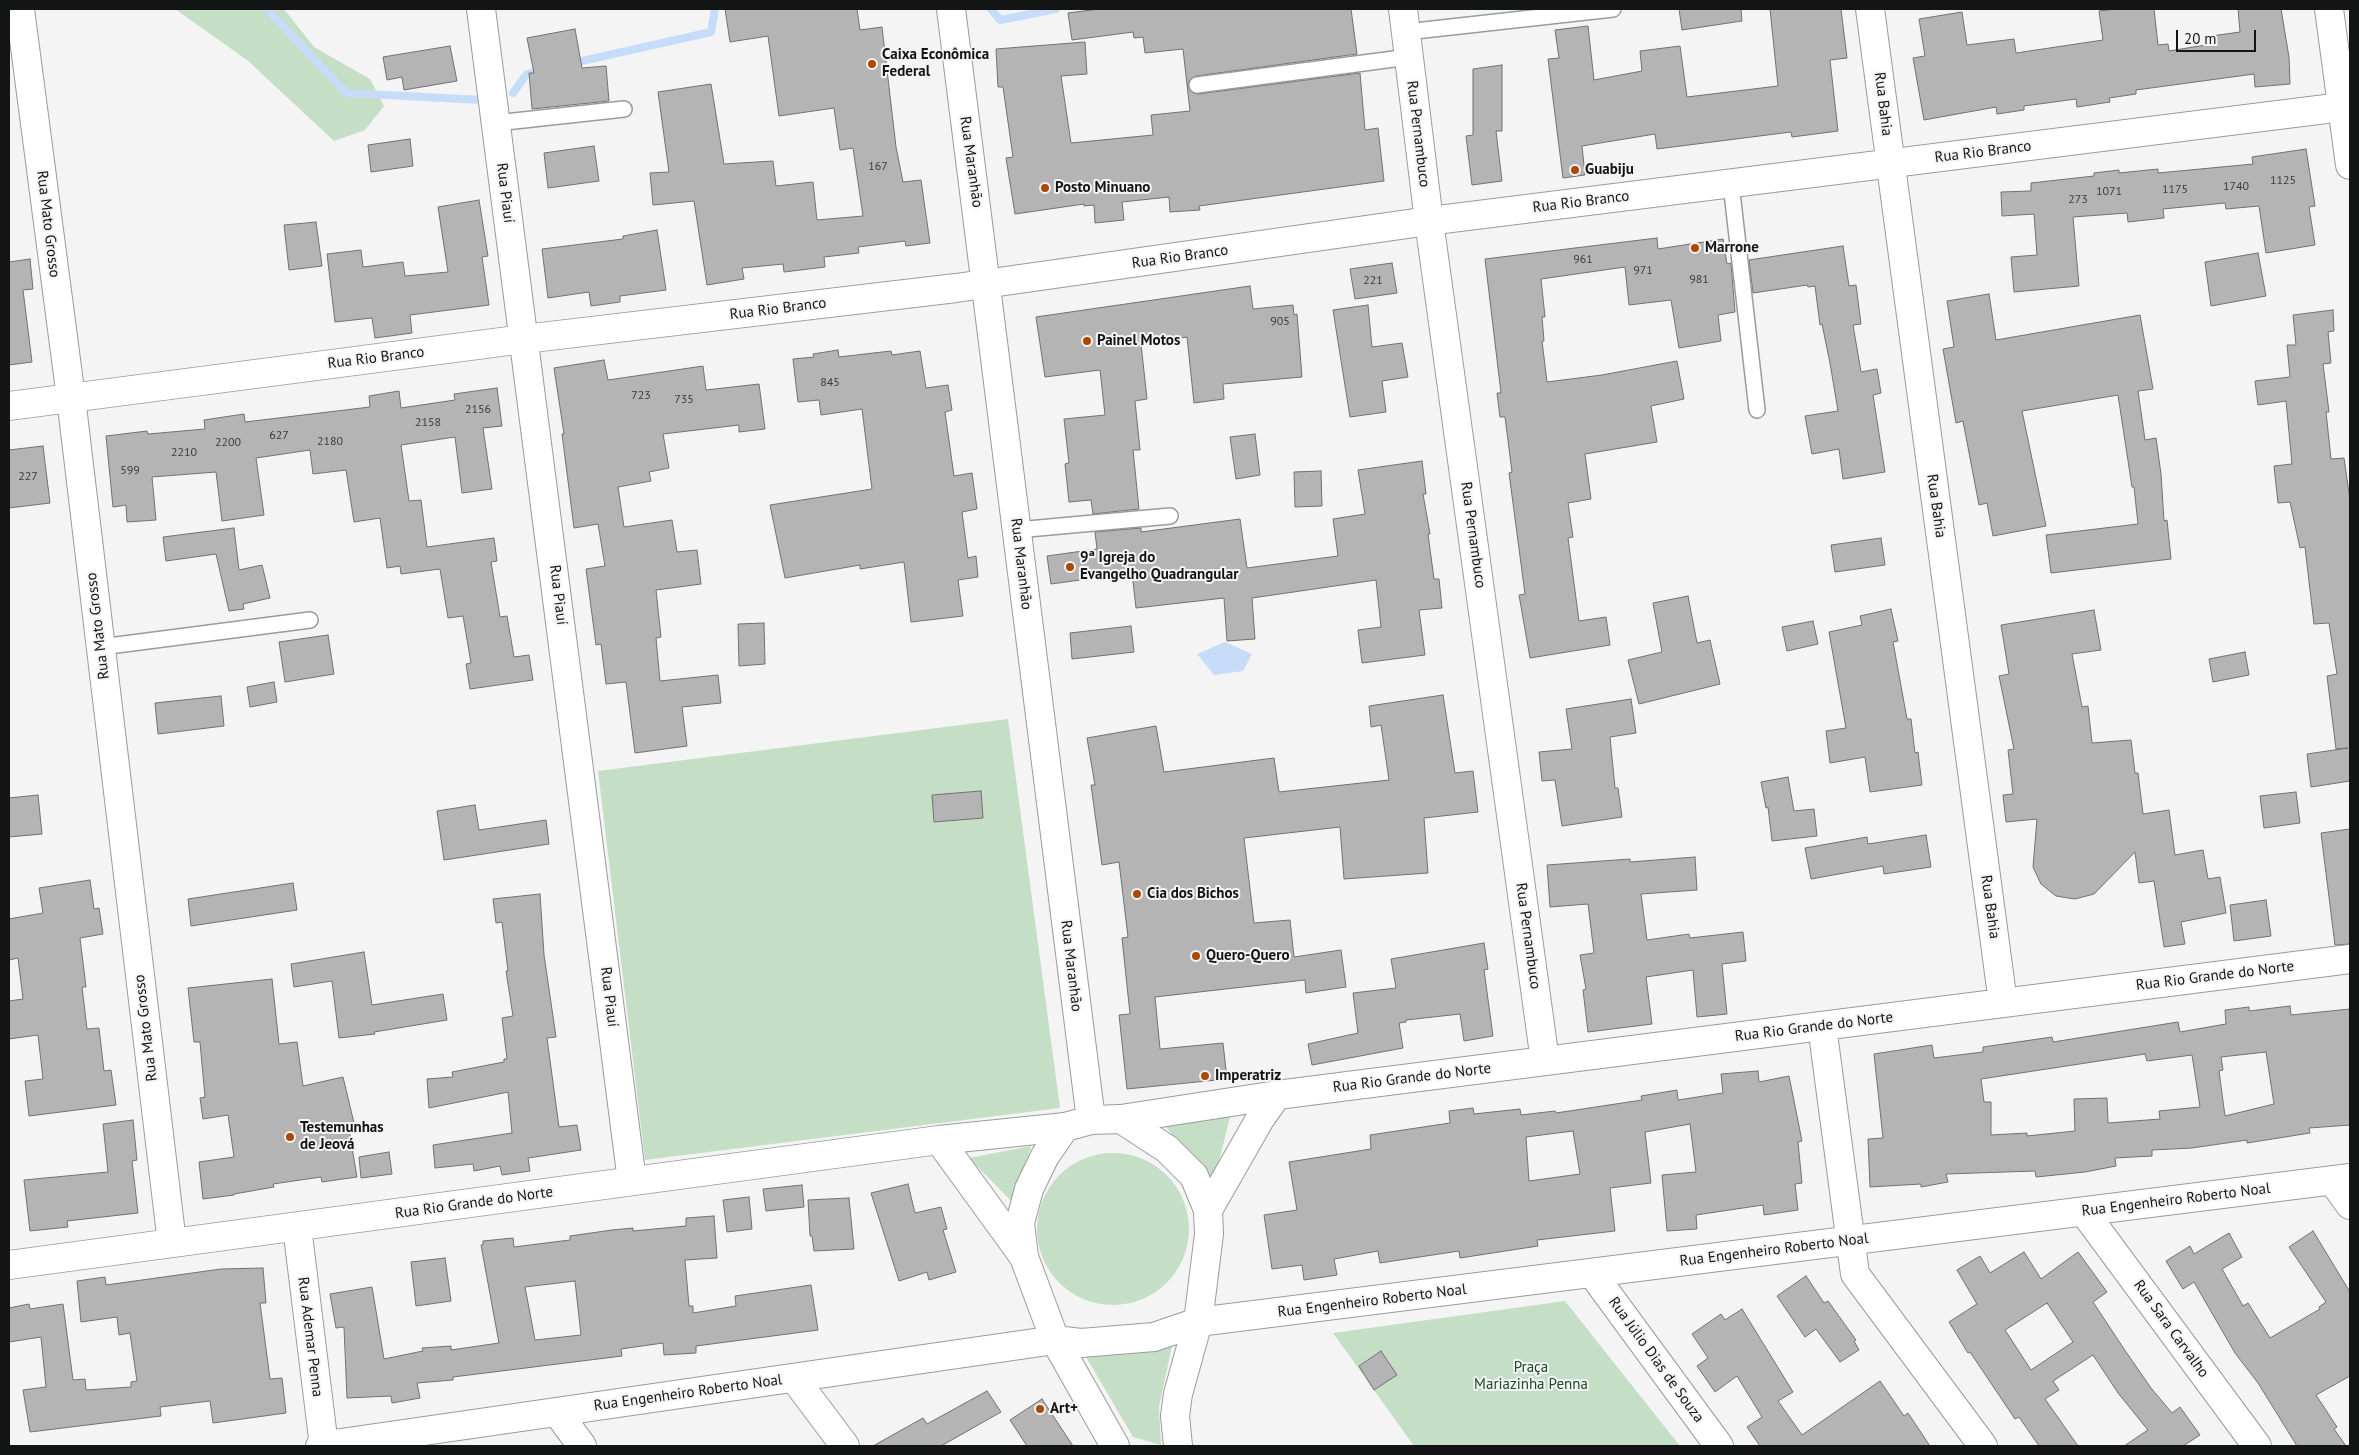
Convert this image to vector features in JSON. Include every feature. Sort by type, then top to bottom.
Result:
[{"type":"street","name":"Rua Mato Grosso","points":[[20,9],[71,398],[172,1243]]},
{"type":"street","name":"Rua Piauí","points":[[481,9],[632,1182]]},
{"type":"street","name":"Rua Maranhão","points":[[951,9],[1091,1120]]},
{"type":"street","name":"Rua Bahia","points":[[1870,9],[2003,1003]]},
{"type":"street","points":[[2329,9],[2346,107],[2350,165]]},
{"type":"street","name":"Rua Pernambuco","points":[[1406,32],[1429,221],[1545,1061]]},
{"type":"street","name":"Rua Rio Branco","points":[[9,406],[524,339],[987,284],[1429,221],[2346,107]]},
{"type":"street","name":"Rua Rio Grande do Norte","points":[[9,1265],[939,1140],[1065,1127],[1091,1120],[1120,1119],[1277,1095],[2350,959]]},
{"type":"street","points":[[1822,1026],[1854,1274],[1984,1446]]},
{"type":"street","points":[[1208,1210],[1260,1120],[1277,1095]]},
{"type":"street","points":[[1120,1119],[1167,1149],[1194,1176],[1208,1210],[1209,1234],[1198,1322],[1178,1394],[1175,1416],[1178,1446]]},
{"type":"street","points":[[1065,1127],[1045,1156],[1029,1189],[1020,1222],[1024,1257],[1055,1340],[1115,1446]]},
{"type":"street","points":[[939,1140],[1024,1257]]},
{"type":"street","points":[[2341,1179],[2350,1205]]},
{"type":"street","name":"Rua Engenheiro Roberto Noal","points":[[320,1446],[1055,1340],[1081,1343],[1154,1337],[1198,1322],[2341,1179]]},
{"type":"street","name":"Rua Sara Carvalho","points":[[2084,1212],[2257,1446]]},
{"type":"street","name":"Rua Ademar Penna","points":[[297,1227],[324,1446]]},
{"type":"street","name":"Rua Júlio Dias de Souza","points":[[1592,1273],[1719,1446]]},
{"type":"street","points":[[794,1378],[845,1446]]},
{"type":"street","points":[[557,1412],[582,1446]]},
{"type":"lane","points":[[1197,85],[1406,32],[1614,9]]},
{"type":"lane","points":[[496,123],[624,109]]},
{"type":"lane","points":[[1731,184],[1757,410]]},
{"type":"lane","points":[[1017,530],[1170,516]]},
{"type":"lane","points":[[100,648],[310,620]]},
{"type":"green space","points":[[175,9],[284,9],[314,47],[370,79],[384,106],[365,130],[334,141],[247,60]]},
{"type":"green space","points":[[1008,719],[1060,1108],[645,1160],[598,771]]},
{"type":"green space","points":[[1231,1113],[1213,1186],[1162,1122]]},
{"type":"green space","points":[[1031,1146],[1015,1205],[969,1158]]},
{"type":"green space","points":[[1113,1153],[1128,1154],[1142,1158],[1155,1165],[1167,1175],[1177,1187],[1184,1200],[1188,1214],[1188,1244],[1184,1258],[1177,1271],[1167,1283],[1155,1293],[1142,1300],[1128,1304],[1113,1305],[1098,1304],[1084,1300],[1071,1293],[1059,1283],[1049,1271],[1042,1258],[1038,1244],[1037,1229],[1038,1214],[1042,1200],[1049,1187],[1059,1175],[1071,1165],[1084,1158],[1098,1154]]},
{"type":"green space","name":"Praça Mariazinha Penna","points":[[1565,1301],[1680,1446],[1414,1446],[1333,1333]]},
{"type":"green space","points":[[1172,1346],[1159,1407],[1161,1445],[1133,1437],[1086,1357]]},
{"type":"water","points":[[1225,642],[1252,654],[1243,671],[1214,675],[1197,654]]},
{"type":"building","points":[[725,9],[857,9],[860,30],[882,27],[896,147],[903,182],[921,180],[930,243],[906,246],[905,241],[858,247],[859,253],[824,257],[825,267],[784,272],[783,264],[742,268],[744,279],[707,285],[694,201],[653,205],[650,173],[669,172],[658,92],[711,84],[724,164],[773,161],[776,186],[813,182],[817,220],[863,216],[853,148],[840,150],[834,108],[779,116],[768,36],[730,42]]},
{"type":"building","points":[[1099,9],[1351,9],[1357,54],[1196,76],[1189,81],[1188,87],[1193,93],[1198,94],[1360,73],[1365,130],[1378,128],[1384,181],[1199,206],[1200,210],[1170,212],[1169,197],[1122,202],[1124,220],[1095,223],[1094,205],[1084,206],[1084,204],[1015,214],[1006,158],[1013,157],[1003,87],[998,87],[996,49],[1085,42],[1087,74],[1061,76],[1071,143],[1153,135],[1151,115],[1190,111],[1183,49],[1145,53],[1143,37],[1134,38],[1133,32],[1072,40],[1068,13]]},
{"type":"building","points":[[1679,9],[1741,9],[1742,21],[1682,30]]},
{"type":"building","points":[[1770,9],[1841,9],[1847,58],[1830,60],[1838,131],[1792,137],[1791,132],[1657,149],[1655,134],[1582,146],[1585,175],[1563,178],[1548,59],[1559,58],[1555,30],[1588,26],[1594,80],[1642,71],[1640,51],[1680,46],[1687,97],[1778,86]]},
{"type":"building","points":[[2154,9],[2158,45],[2168,44],[2169,51],[2212,44],[2211,36],[2240,32],[2238,9],[2281,9],[2289,57],[2290,84],[2255,87],[2254,74],[2136,90],[2136,94],[2109,98],[2110,102],[2077,107],[2076,99],[2024,106],[2024,110],[1997,114],[1996,107],[1924,120],[1913,58],[1925,56],[1919,19],[1962,12],[1967,45],[2014,39],[2016,53],[2103,40],[2099,11]]},
{"type":"building","points":[[575,29],[582,68],[606,66],[609,101],[532,109],[529,73],[534,73],[527,38]]},
{"type":"building","points":[[450,46],[457,81],[404,90],[402,77],[387,80],[383,57]]},
{"type":"building","points":[[1502,65],[1502,131],[1496,131],[1502,181],[1472,185],[1466,136],[1473,135],[1473,69]]},
{"type":"building","points":[[410,139],[413,166],[371,172],[368,145]]},
{"type":"building","points":[[594,146],[599,181],[548,188],[544,153]]},
{"type":"building","points":[[2306,149],[2315,206],[2309,207],[2315,245],[2266,253],[2259,206],[2226,209],[2225,203],[2163,209],[2164,218],[2128,222],[2127,213],[2073,217],[2079,286],[2014,292],[2011,257],[2037,255],[2034,214],[2002,216],[2001,192],[2031,191],[2031,183],[2094,176],[2094,173],[2119,170],[2119,173],[2158,169],[2158,173],[2253,164],[2252,157]]},
{"type":"building","points":[[479,200],[488,256],[482,257],[489,305],[410,315],[412,333],[375,338],[372,318],[335,322],[327,254],[361,250],[363,267],[403,262],[405,276],[448,272],[438,207]]},
{"type":"building","points":[[316,222],[322,266],[289,270],[284,225]]},
{"type":"building","points":[[657,230],[666,290],[620,296],[620,302],[591,306],[589,292],[548,298],[542,249],[623,239],[623,236]]},
{"type":"building","points":[[1657,238],[1658,249],[1723,239],[1727,264],[1731,263],[1735,312],[1718,315],[1721,341],[1679,348],[1671,300],[1629,305],[1625,267],[1541,279],[1545,317],[1542,317],[1544,341],[1542,341],[1547,382],[1602,375],[1677,361],[1684,399],[1651,406],[1657,442],[1585,454],[1591,499],[1568,503],[1573,537],[1568,538],[1579,621],[1606,617],[1610,645],[1530,658],[1519,595],[1525,594],[1509,473],[1512,472],[1505,417],[1500,417],[1497,393],[1501,393],[1485,259]]},
{"type":"building","points":[[1843,246],[1849,286],[1856,285],[1861,324],[1853,325],[1861,372],[1877,369],[1881,393],[1873,395],[1885,472],[1843,479],[1839,449],[1812,454],[1805,416],[1838,411],[1822,324],[1820,325],[1815,286],[1808,287],[1807,285],[1753,293],[1749,260]]},
{"type":"building","points":[[2258,253],[2266,296],[2211,306],[2205,262]]},
{"type":"building","points":[[30,259],[33,289],[23,290],[32,362],[9,365],[9,262]]},
{"type":"building","points":[[1392,263],[1397,293],[1355,299],[1350,269]]},
{"type":"building","points":[[1250,286],[1253,309],[1293,305],[1294,315],[1297,314],[1302,377],[1223,384],[1224,399],[1194,403],[1187,337],[1141,344],[1147,399],[1135,401],[1140,450],[1133,450],[1139,509],[1093,514],[1091,500],[1069,502],[1065,464],[1069,463],[1064,419],[1105,415],[1100,370],[1045,377],[1036,317]]},
{"type":"building","points":[[1989,294],[1996,340],[2140,315],[2153,389],[2138,391],[2145,440],[2156,438],[2161,474],[2164,521],[2167,520],[2171,559],[2051,573],[2046,535],[2138,524],[2134,487],[2132,487],[2118,395],[2022,411],[2046,526],[1993,536],[1987,503],[1979,505],[1963,421],[1956,423],[1943,349],[1954,347],[1947,301]]},
{"type":"building","points":[[1368,305],[1372,347],[1402,343],[1408,377],[1382,381],[1386,412],[1350,417],[1333,310]]},
{"type":"building","points":[[2333,310],[2334,331],[2328,332],[2331,363],[2323,364],[2329,412],[2326,412],[2331,459],[2344,458],[2350,500],[2350,781],[2311,787],[2307,754],[2348,748],[2336,749],[2327,676],[2337,674],[2329,623],[2314,624],[2305,547],[2300,548],[2290,502],[2278,503],[2274,466],[2292,464],[2286,401],[2258,405],[2255,381],[2290,377],[2287,345],[2296,345],[2293,315]]},
{"type":"building","points":[[838,350],[839,357],[891,351],[892,355],[920,351],[926,388],[948,385],[952,410],[945,412],[954,476],[972,473],[977,509],[962,512],[968,558],[976,556],[978,577],[958,580],[963,616],[911,622],[904,562],[860,569],[860,565],[785,578],[770,505],[872,489],[862,409],[821,415],[819,400],[798,402],[793,359],[814,357],[813,354]]},
{"type":"building","points":[[604,360],[608,380],[703,366],[706,390],[759,384],[765,429],[739,432],[739,425],[663,434],[669,468],[649,472],[651,481],[618,487],[624,527],[672,520],[677,552],[697,550],[701,584],[656,590],[661,637],[656,638],[660,681],[718,675],[721,703],[682,707],[687,746],[635,753],[626,682],[606,684],[601,644],[596,645],[586,569],[605,566],[598,524],[574,528],[562,434],[564,434],[554,368]]},
{"type":"building","points":[[497,388],[502,426],[483,428],[492,489],[462,493],[455,437],[401,445],[409,501],[421,500],[427,547],[494,538],[497,561],[491,562],[500,617],[507,616],[514,657],[529,655],[533,680],[470,689],[466,664],[471,663],[463,616],[448,618],[440,569],[401,574],[400,566],[387,568],[380,518],[354,522],[346,470],[313,474],[310,450],[256,458],[264,515],[222,521],[216,472],[152,477],[156,520],[127,522],[126,505],[113,507],[106,436],[147,431],[148,434],[205,429],[204,420],[244,414],[245,422],[370,407],[369,396],[399,391],[401,408],[455,400],[454,394]]},
{"type":"building","points":[[1255,434],[1260,475],[1236,479],[1230,437]]},
{"type":"building","points":[[43,446],[50,503],[9,508],[9,450]]},
{"type":"building","points":[[1422,461],[1426,494],[1423,494],[1430,534],[1428,534],[1434,579],[1439,579],[1442,608],[1419,610],[1425,655],[1362,663],[1358,630],[1381,627],[1376,580],[1252,598],[1255,639],[1227,641],[1224,598],[1136,608],[1132,573],[1051,584],[1047,556],[1097,549],[1095,532],[1141,528],[1141,532],[1240,519],[1247,568],[1338,556],[1333,519],[1365,514],[1358,470]]},
{"type":"building","points":[[1321,471],[1322,506],[1295,507],[1294,472]]},
{"type":"building","points":[[234,528],[239,570],[262,565],[270,598],[243,604],[244,609],[229,611],[216,554],[166,561],[163,537]]},
{"type":"building","points":[[1881,538],[1885,565],[1835,572],[1831,545]]},
{"type":"building","points":[[1688,596],[1697,643],[1710,640],[1720,684],[1639,704],[1628,660],[1662,652],[1653,603]]},
{"type":"building","points":[[1891,609],[1898,641],[1893,642],[1907,719],[1911,719],[1915,753],[1918,752],[1922,785],[1870,792],[1865,757],[1830,763],[1826,731],[1846,728],[1829,632],[1862,625],[1860,616]]},
{"type":"building","points":[[2094,610],[2101,650],[2072,654],[2082,707],[2088,706],[2092,743],[2131,740],[2135,773],[2138,773],[2143,814],[2169,810],[2175,855],[2203,850],[2208,879],[2220,877],[2226,913],[2181,922],[2185,944],[2164,947],[2154,881],[2139,883],[2135,852],[2094,894],[2075,899],[2056,896],[2041,884],[2033,867],[2037,819],[2006,822],[2003,795],[2013,794],[2008,750],[2014,749],[1999,676],[2009,674],[2001,625]]},
{"type":"building","points":[[1813,621],[1818,644],[1787,651],[1782,627]]},
{"type":"building","points":[[764,623],[765,664],[739,666],[738,624]]},
{"type":"building","points":[[1131,626],[1134,652],[1072,659],[1070,633]]},
{"type":"building","points":[[328,635],[334,674],[285,682],[279,642]]},
{"type":"building","points":[[2245,652],[2249,675],[2213,682],[2209,659]]},
{"type":"building","points":[[274,682],[277,702],[250,707],[247,687]]},
{"type":"building","points":[[1443,695],[1455,773],[1473,771],[1478,812],[1424,818],[1428,873],[1344,879],[1340,827],[1244,838],[1254,923],[1290,920],[1294,957],[1341,950],[1346,987],[1306,993],[1305,980],[1155,997],[1160,1049],[1223,1043],[1227,1079],[1127,1089],[1119,1015],[1130,1014],[1122,938],[1128,937],[1119,862],[1102,865],[1091,785],[1095,785],[1087,738],[1156,726],[1164,772],[1274,758],[1279,792],[1389,780],[1381,725],[1371,727],[1369,706]]},
{"type":"building","points":[[221,696],[224,726],[158,734],[155,703]]},
{"type":"building","points":[[1631,699],[1636,733],[1610,737],[1615,788],[1618,788],[1622,817],[1562,826],[1555,780],[1542,781],[1539,752],[1572,749],[1566,709]]},
{"type":"building","points":[[1788,777],[1794,811],[1814,809],[1817,836],[1772,841],[1768,807],[1766,808],[1761,782]]},
{"type":"building","points":[[981,791],[983,818],[934,822],[932,795]]},
{"type":"building","points":[[2296,792],[2300,823],[2264,828],[2260,796]]},
{"type":"building","points":[[38,795],[42,834],[9,837],[9,798]]},
{"type":"building","points":[[475,805],[479,830],[546,820],[549,844],[444,860],[437,811]]},
{"type":"building","points":[[2350,829],[2350,944],[2335,945],[2321,833]]},
{"type":"building","points":[[1926,835],[1931,867],[1884,874],[1883,866],[1811,879],[1805,848],[1867,837],[1868,844]]},
{"type":"building","points":[[1695,857],[1697,890],[1641,894],[1647,940],[1689,934],[1690,938],[1743,932],[1746,961],[1722,964],[1727,1014],[1697,1017],[1693,970],[1646,977],[1652,1024],[1588,1032],[1583,990],[1586,989],[1580,955],[1594,953],[1588,904],[1550,907],[1547,865],[1630,859],[1630,862]]},
{"type":"building","points":[[90,880],[94,909],[99,908],[103,934],[80,938],[86,987],[82,987],[87,1029],[99,1028],[104,1071],[111,1070],[116,1105],[29,1116],[25,1081],[43,1079],[38,1035],[9,1039],[9,1001],[23,999],[18,958],[9,960],[9,919],[43,913],[39,888]]},
{"type":"building","points":[[293,883],[297,910],[191,926],[188,899]]},
{"type":"building","points":[[540,894],[544,955],[556,1037],[547,1038],[559,1127],[577,1125],[581,1150],[528,1158],[530,1171],[502,1175],[500,1166],[474,1171],[473,1164],[435,1168],[433,1145],[512,1133],[508,1092],[429,1108],[427,1079],[453,1077],[452,1072],[504,1062],[504,1059],[507,1059],[502,1018],[513,1016],[506,971],[508,971],[502,922],[496,923],[493,899]]},
{"type":"building","points":[[2266,900],[2271,936],[2234,941],[2230,905]]},
{"type":"building","points":[[1484,943],[1488,969],[1484,970],[1493,1036],[1464,1041],[1460,1014],[1406,1020],[1406,1022],[1399,1023],[1403,1048],[1312,1065],[1308,1044],[1358,1033],[1353,993],[1396,988],[1391,959]]},
{"type":"building","points":[[364,952],[372,1005],[443,994],[447,1020],[374,1032],[375,1034],[339,1038],[332,981],[294,987],[291,964]]},
{"type":"building","points":[[272,979],[279,1044],[297,1042],[303,1086],[343,1077],[354,1123],[348,1124],[357,1177],[322,1182],[321,1177],[273,1184],[274,1187],[203,1199],[199,1162],[234,1157],[228,1115],[203,1119],[200,1098],[205,1097],[200,1042],[194,1042],[188,988]]},
{"type":"building","points":[[2290,1006],[2291,1015],[2350,1009],[2350,1125],[2309,1128],[2310,1133],[2247,1143],[2247,1140],[2192,1148],[2152,1150],[2152,1156],[2115,1158],[2116,1166],[2085,1172],[2036,1177],[2035,1171],[1946,1174],[1948,1182],[1921,1187],[1921,1184],[1870,1187],[1868,1139],[1883,1138],[1874,1054],[1932,1045],[1934,1058],[1983,1052],[1983,1047],[2052,1037],[2053,1042],[2178,1022],[2180,1032],[2226,1024],[2225,1010],[2249,1007],[2249,1011]],"holes":[[[2266,1052],[2274,1104],[2225,1116],[2219,1071],[2223,1070],[2221,1057]],[[2145,1054],[2147,1061],[2192,1055],[2200,1107],[2159,1111],[2160,1119],[2108,1123],[2107,1098],[2074,1099],[2075,1131],[2027,1136],[2027,1133],[1991,1135],[1991,1102],[1984,1102],[1981,1079]]]},
{"type":"building","points":[[1758,1071],[1759,1082],[1789,1076],[1802,1141],[1798,1142],[1802,1183],[1795,1184],[1798,1210],[1764,1215],[1763,1205],[1696,1215],[1697,1229],[1667,1231],[1662,1175],[1696,1172],[1690,1124],[1645,1132],[1651,1183],[1610,1188],[1615,1231],[1537,1240],[1538,1246],[1460,1258],[1459,1251],[1380,1263],[1378,1251],[1334,1259],[1337,1275],[1304,1280],[1302,1265],[1272,1269],[1264,1215],[1297,1210],[1289,1162],[1371,1149],[1370,1135],[1450,1123],[1449,1111],[1473,1108],[1474,1114],[1520,1109],[1521,1115],[1555,1111],[1556,1113],[1642,1100],[1641,1096],[1677,1090],[1678,1100],[1723,1093],[1721,1074]],"holes":[[[1573,1131],[1580,1174],[1529,1181],[1526,1137]]]},
{"type":"building","points":[[133,1120],[137,1160],[132,1161],[138,1213],[67,1221],[68,1227],[30,1231],[24,1180],[108,1172],[103,1124]]},
{"type":"building","points":[[389,1152],[392,1174],[361,1178],[359,1157]]},
{"type":"building","points":[[908,1184],[915,1213],[941,1207],[947,1229],[943,1230],[956,1272],[929,1280],[927,1272],[899,1281],[871,1193]]},
{"type":"building","points":[[802,1185],[804,1207],[766,1211],[763,1189]]},
{"type":"building","points":[[749,1197],[752,1229],[727,1232],[723,1200]]},
{"type":"building","points":[[849,1198],[854,1249],[814,1251],[812,1236],[810,1236],[808,1200]]},
{"type":"building","points":[[714,1216],[717,1258],[685,1260],[689,1306],[693,1306],[693,1313],[736,1306],[735,1296],[811,1285],[818,1330],[696,1346],[696,1353],[664,1355],[663,1343],[621,1349],[622,1356],[453,1377],[453,1380],[417,1383],[420,1398],[392,1403],[391,1396],[347,1398],[344,1327],[336,1328],[330,1294],[372,1287],[384,1359],[423,1351],[422,1348],[451,1346],[451,1350],[499,1343],[481,1245],[483,1245],[483,1241],[513,1238],[514,1247],[570,1240],[570,1236],[612,1230],[633,1228],[633,1231],[686,1226],[686,1218]],"holes":[[[575,1281],[581,1335],[535,1340],[525,1287]]]},
{"type":"building","points":[[2313,1231],[2350,1292],[2350,1376],[2316,1395],[2337,1427],[2334,1429],[2346,1446],[2297,1446],[2258,1383],[2235,1353],[2194,1282],[2183,1289],[2166,1261],[2190,1246],[2194,1254],[2229,1233],[2242,1257],[2222,1269],[2243,1306],[2248,1303],[2270,1338],[2320,1309],[2319,1307],[2326,1302],[2289,1247]]},
{"type":"building","points":[[2024,1252],[2041,1279],[2078,1252],[2107,1292],[2093,1302],[2124,1349],[2151,1388],[2172,1413],[2180,1407],[2200,1435],[2183,1446],[2124,1446],[2148,1430],[2118,1393],[2093,1355],[2053,1381],[2059,1390],[2045,1399],[2078,1446],[2039,1446],[2019,1417],[2015,1419],[1970,1352],[1968,1353],[1949,1322],[1977,1304],[1957,1270],[1980,1256],[1990,1273]],"holes":[[[2047,1303],[2073,1342],[2031,1370],[2005,1330]]]},
{"type":"building","points":[[445,1258],[451,1301],[416,1306],[411,1262]]},
{"type":"building","points":[[263,1268],[266,1303],[260,1303],[270,1379],[282,1378],[286,1413],[213,1423],[210,1401],[160,1407],[161,1416],[30,1432],[23,1390],[46,1387],[41,1337],[9,1342],[9,1308],[29,1304],[30,1309],[63,1304],[73,1380],[85,1379],[86,1390],[131,1387],[131,1382],[137,1381],[130,1333],[119,1335],[117,1317],[81,1322],[77,1281],[105,1277],[106,1285],[221,1269]]},
{"type":"building","points":[[1806,1276],[1824,1303],[1828,1301],[1856,1340],[1854,1341],[1859,1350],[1840,1362],[1816,1329],[1805,1337],[1777,1296]]},
{"type":"building","points":[[1742,1309],[1793,1392],[1778,1401],[1802,1435],[1880,1381],[1904,1416],[1908,1413],[1930,1446],[1760,1446],[1747,1427],[1762,1417],[1737,1376],[1715,1392],[1697,1366],[1708,1358],[1692,1334],[1721,1314],[1725,1320]]},
{"type":"building","points":[[1381,1351],[1397,1375],[1374,1390],[1359,1366]]},
{"type":"building","points":[[987,1391],[1001,1412],[941,1446],[873,1446],[923,1418],[927,1424]]},
{"type":"building","points":[[1042,1399],[1073,1446],[1027,1446],[1010,1420]]},
{"type":"waterway","points":[[267,9],[346,93],[483,100]]},
{"type":"waterway","points":[[573,63],[711,32],[715,9]]},
{"type":"waterway","points":[[991,9],[1000,20],[1056,9]]},
{"type":"waterway","points":[[513,93],[526,75],[542,69]]},
{"type":"place","name":"Caixa Econômica Federal","points":[[872,64]]},
{"type":"place","name":"Guabiju","points":[[1575,170]]},
{"type":"place","name":"Posto Minuano","points":[[1045,188]]},
{"type":"place","name":"Marrone","points":[[1695,248]]},
{"type":"place","name":"Painel Motos","points":[[1087,341]]},
{"type":"place","name":"9ª Igreja do Evangelho Quadrangular","points":[[1070,567]]},
{"type":"place","name":"Cia dos Bichos","points":[[1137,894]]},
{"type":"place","name":"Quero-Quero","points":[[1196,956]]},
{"type":"place","name":"Imperatriz","points":[[1205,1076]]},
{"type":"place","name":"Testemunhas de Jeová","points":[[290,1137]]},
{"type":"place","name":"Art+","points":[[1040,1409]]}]
